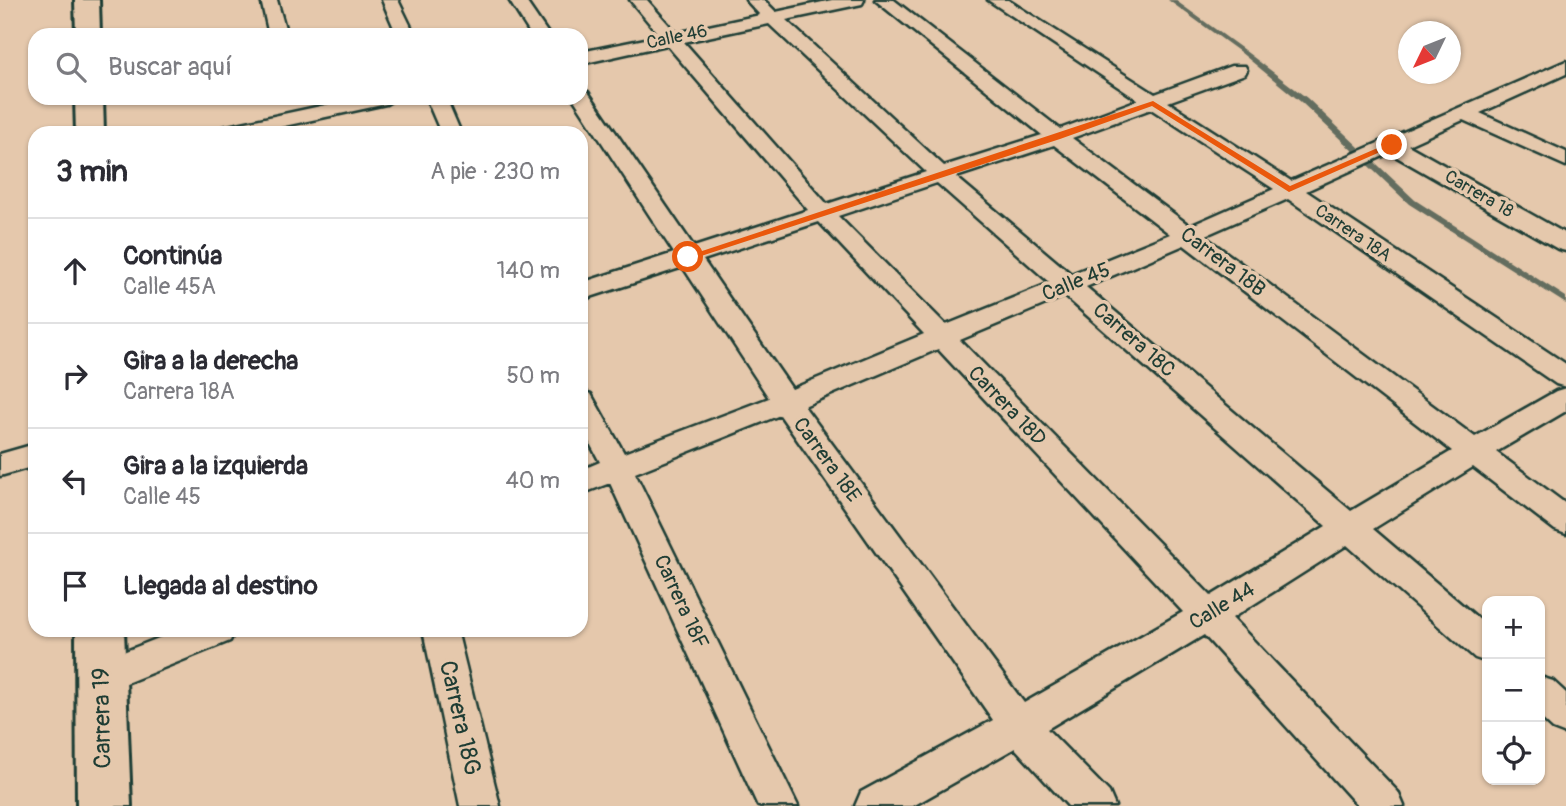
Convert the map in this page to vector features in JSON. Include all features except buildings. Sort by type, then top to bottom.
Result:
[{"type":"main road","points":[[87,0],[88,28]]},
{"type":"main road","points":[[89,105],[90,126]]},
{"type":"main road","name":"Carrera 19","points":[[101,654],[104,806]]},
{"type":"street","points":[[269,0],[276,28]]},
{"type":"street","points":[[390,0],[403,28]]},
{"type":"street","points":[[517,0],[535,28]]},
{"type":"street","name":"Carrera 18D","points":[[638,0],[822,212],[1208,615],[1384,806]]},
{"type":"street","name":"Calle 46","points":[[588,56],[671,38],[764,9],[856,0]]},
{"type":"street","name":"Carrera 18B","points":[[883,0],[1057,137],[1566,522]]},
{"type":"street","name":"Carrera 18A","points":[[996,0],[1289,189],[1566,377]]},
{"type":"street","name":"Carrera 18C","points":[[764,9],[941,175],[1352,527],[1482,643]]},
{"type":"street","name":"Calle 45","points":[[588,479],[786,402],[1188,235],[1566,67]]},
{"type":"street","points":[[588,290],[1057,137],[1238,70]]},
{"type":"street","points":[[1542,78],[1566,88]]},
{"type":"street","points":[[255,126],[353,105]]},
{"type":"street","points":[[439,105],[449,126]]},
{"type":"street","name":"Carrera 18E","points":[[587,105],[786,402],[1019,726],[1095,806]]},
{"type":"street","points":[[1464,113],[1566,160]]},
{"type":"street","name":"Carrera 18","points":[[1392,145],[1566,244]]},
{"type":"street","name":"Calle 44","points":[[874,806],[1019,726],[1208,615],[1473,451],[1566,398]]},
{"type":"street","name":"Carrera 18F","points":[[588,414],[617,467],[778,806]]},
{"type":"street","points":[[0,466],[28,457]]},
{"type":"street","points":[[101,654],[184,637]]},
{"type":"street","name":"Carrera 18G","points":[[442,637],[481,806]]},
{"type":"street","points":[[1545,697],[1566,716]]},
{"type":"waterway","points":[[1171,0],[1304,100],[1412,202],[1566,301]]},
{"type":"route","points":[[688,257],[1153,103],[1289,189],[1392,145]]}]
